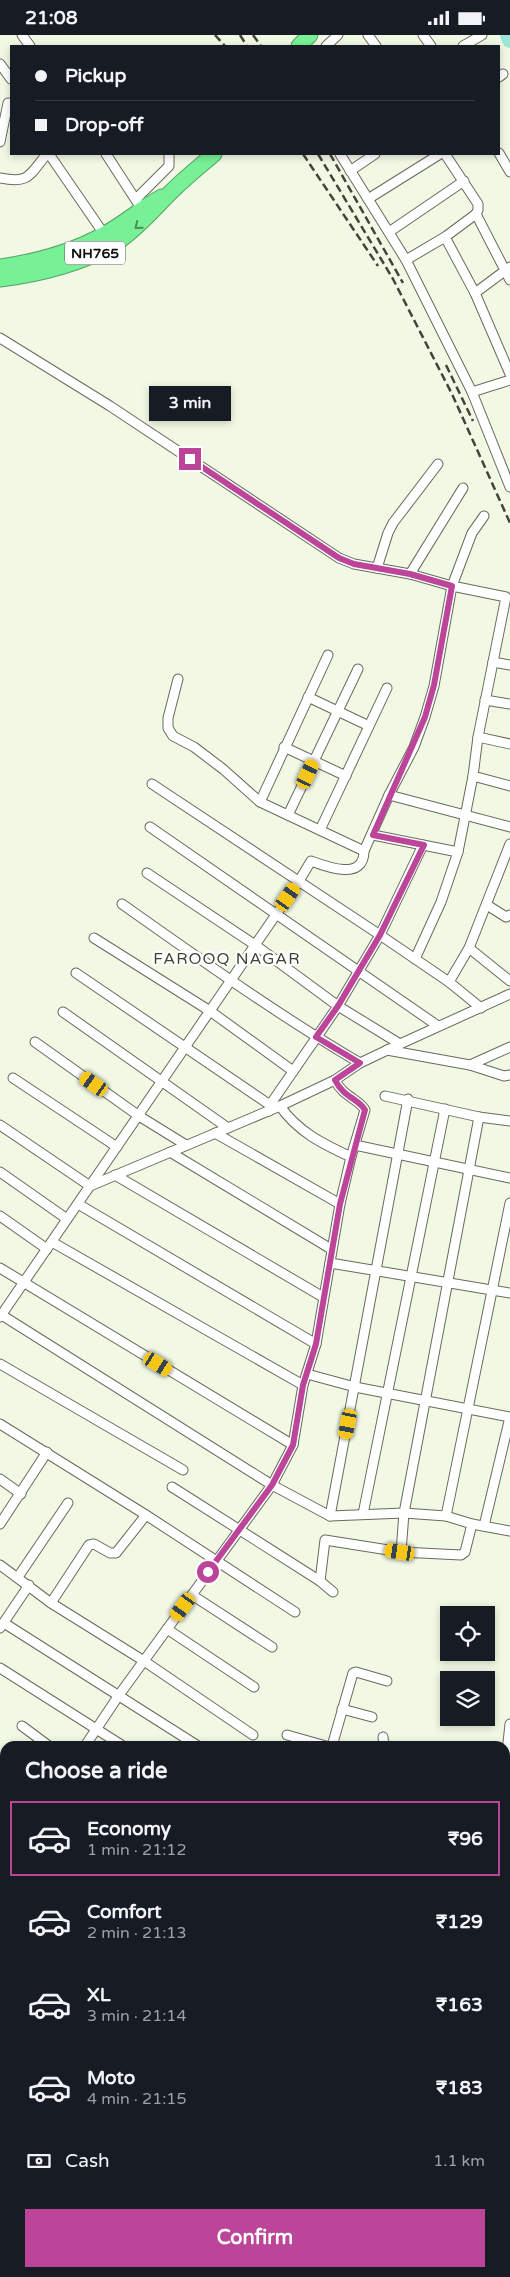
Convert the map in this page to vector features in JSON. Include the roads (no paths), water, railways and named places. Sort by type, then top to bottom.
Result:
[{"type":"highway","name":"NH765","points":[[0,267],[85,258],[118,242],[150,216],[172,191],[213,155]]},
{"type":"highway","name":"NH765","points":[[0,279],[46,263],[61,253],[104,234],[138,203],[172,191]]},
{"type":"street","points":[[327,45],[338,35]]},
{"type":"street","points":[[465,45],[482,35]]},
{"type":"street","points":[[0,64],[10,78]]},
{"type":"street","points":[[0,142],[8,103]]},
{"type":"street","points":[[0,178],[18,181],[25,179],[47,155]]},
{"type":"street","points":[[49,155],[104,234]]},
{"type":"street","points":[[107,155],[138,203],[169,166],[169,155]]},
{"type":"street","points":[[341,155],[406,260],[472,392],[510,487]]},
{"type":"street","points":[[350,171],[374,155]]},
{"type":"street","points":[[368,199],[438,155]]},
{"type":"street","points":[[406,260],[445,237],[476,214],[478,210],[478,204],[446,155]]},
{"type":"street","points":[[500,155],[510,173]]},
{"type":"street","points":[[389,232],[464,181]]},
{"type":"street","points":[[476,214],[507,269],[510,280]]},
{"type":"street","points":[[445,237],[474,293],[510,374]]},
{"type":"street","points":[[474,293],[507,269]]},
{"type":"street","points":[[1,340],[110,407],[339,558],[354,564],[410,574],[452,586],[508,598],[478,737],[473,776],[458,852],[441,902],[415,959]]},
{"type":"street","points":[[472,392],[510,380]]},
{"type":"street","points":[[377,568],[393,523],[438,464]]},
{"type":"street","points":[[410,574],[463,488]]},
{"type":"street","points":[[484,516],[472,533],[452,586],[434,685],[425,717],[414,747],[389,795],[373,835],[364,851],[364,858],[358,866],[338,870],[311,861],[256,945],[1,1315],[272,1485],[330,1516],[404,1513],[446,1516],[484,1527],[510,1531]]},
{"type":"street","points":[[260,802],[328,655]]},
{"type":"street","points":[[493,662],[510,665]]},
{"type":"street","points":[[288,815],[358,669]]},
{"type":"street","points":[[178,679],[168,718],[168,728],[173,736],[194,747],[223,769],[260,802],[364,851]]},
{"type":"street","points":[[320,830],[387,688]]},
{"type":"street","points":[[308,697],[369,726]]},
{"type":"street","points":[[486,700],[510,704]]},
{"type":"street","points":[[478,737],[510,744]]},
{"type":"street","points":[[284,747],[346,775]]},
{"type":"street","points":[[473,776],[510,786]]},
{"type":"street","points":[[152,784],[380,935],[449,982],[481,1008]]},
{"type":"street","points":[[389,795],[510,827]]},
{"type":"street","points":[[150,827],[438,1026]]},
{"type":"street","points":[[373,835],[458,852]]},
{"type":"street","points":[[449,982],[469,948],[510,844]]},
{"type":"street","points":[[269,1108],[338,1006],[380,935],[424,845]]},
{"type":"street","points":[[147,873],[256,945],[338,1006],[400,1044]]},
{"type":"street","points":[[122,904],[231,981],[316,1037],[360,1063]]},
{"type":"street","points":[[487,905],[506,917],[510,915]]},
{"type":"street","points":[[94,938],[210,1011],[293,1071]]},
{"type":"street","points":[[469,948],[510,981]]},
{"type":"street","points":[[76,973],[269,1108]]},
{"type":"street","points":[[90,1185],[228,1128],[269,1108],[280,1106],[335,1080],[360,1063],[510,994]]},
{"type":"street","points":[[63,1012],[228,1128]]},
{"type":"street","points":[[35,1042],[138,1115],[186,1145]]},
{"type":"street","points":[[470,1065],[510,1047]]},
{"type":"street","points":[[387,1050],[470,1065],[510,1075]]},
{"type":"street","points":[[13,1078],[117,1147]]},
{"type":"street","points":[[89,1741],[144,1661],[272,1485],[293,1445],[303,1385],[316,1344],[340,1204],[365,1110],[345,1095],[335,1080]]},
{"type":"street","points":[[385,1095],[479,1117],[510,1121]]},
{"type":"street","points":[[330,1516],[408,1099]]},
{"type":"street","points":[[280,1106],[300,1130],[316,1141],[351,1157]]},
{"type":"street","points":[[363,1514],[445,1109]]},
{"type":"street","points":[[400,1552],[404,1513],[479,1117]]},
{"type":"street","points":[[0,1125],[90,1185]]},
{"type":"street","points":[[215,1133],[340,1204]]},
{"type":"street","points":[[355,1145],[510,1178]]},
{"type":"street","points":[[170,1152],[331,1249]]},
{"type":"street","points":[[0,1172],[67,1219]]},
{"type":"street","points":[[115,1175],[323,1297]]},
{"type":"street","points":[[446,1516],[510,1203]]},
{"type":"street","points":[[78,1204],[316,1344]]},
{"type":"street","points":[[0,1216],[303,1385]]},
{"type":"street","points":[[330,1263],[510,1293]]},
{"type":"street","points":[[0,1267],[23,1283],[293,1445]]},
{"type":"street","points":[[0,1364],[183,1470]]},
{"type":"street","points":[[307,1374],[354,1387],[510,1417],[484,1527]]},
{"type":"street","points":[[0,1424],[47,1452],[296,1612]]},
{"type":"street","points":[[0,1524],[47,1452]]},
{"type":"street","points":[[0,1479],[21,1494]]},
{"type":"street","points":[[172,1487],[320,1581],[333,1592]]},
{"type":"street","points":[[18,1577],[68,1503]]},
{"type":"street","points":[[51,1603],[89,1545],[94,1544],[110,1553],[116,1553],[146,1515]]},
{"type":"street","points":[[320,1581],[324,1540],[400,1552],[461,1555],[465,1552],[472,1524]]},
{"type":"street","points":[[0,1565],[51,1603],[144,1661],[253,1735]]},
{"type":"street","points":[[29,1585],[2,1625],[120,1695],[190,1741]]},
{"type":"street","points":[[192,1595],[272,1647]]},
{"type":"street","points":[[167,1629],[254,1687]]},
{"type":"street","points":[[0,1668],[115,1741]]},
{"type":"street","points":[[333,1741],[353,1673],[356,1672],[387,1681]]},
{"type":"street","points":[[342,1709],[372,1717]]},
{"type":"street","points":[[509,1741],[510,1723]]},
{"type":"street","points":[[22,1726],[42,1741]]},
{"type":"street","points":[[287,1735],[308,1741]]},
{"type":"waterway","points":[[508,35],[510,40]]},
{"type":"railway","points":[[215,35],[224,45]]},
{"type":"railway","points":[[240,35],[246,45]]},
{"type":"railway","points":[[253,35],[260,45]]},
{"type":"railway","points":[[304,155],[378,266]]},
{"type":"railway","points":[[319,155],[393,279],[452,394],[510,523]]},
{"type":"railway","points":[[331,155],[403,283]]},
{"type":"railway","points":[[446,365],[473,421]]},
{"type":"district","name":"FAROOQ NAGAR","points":[[227,959]]}]
